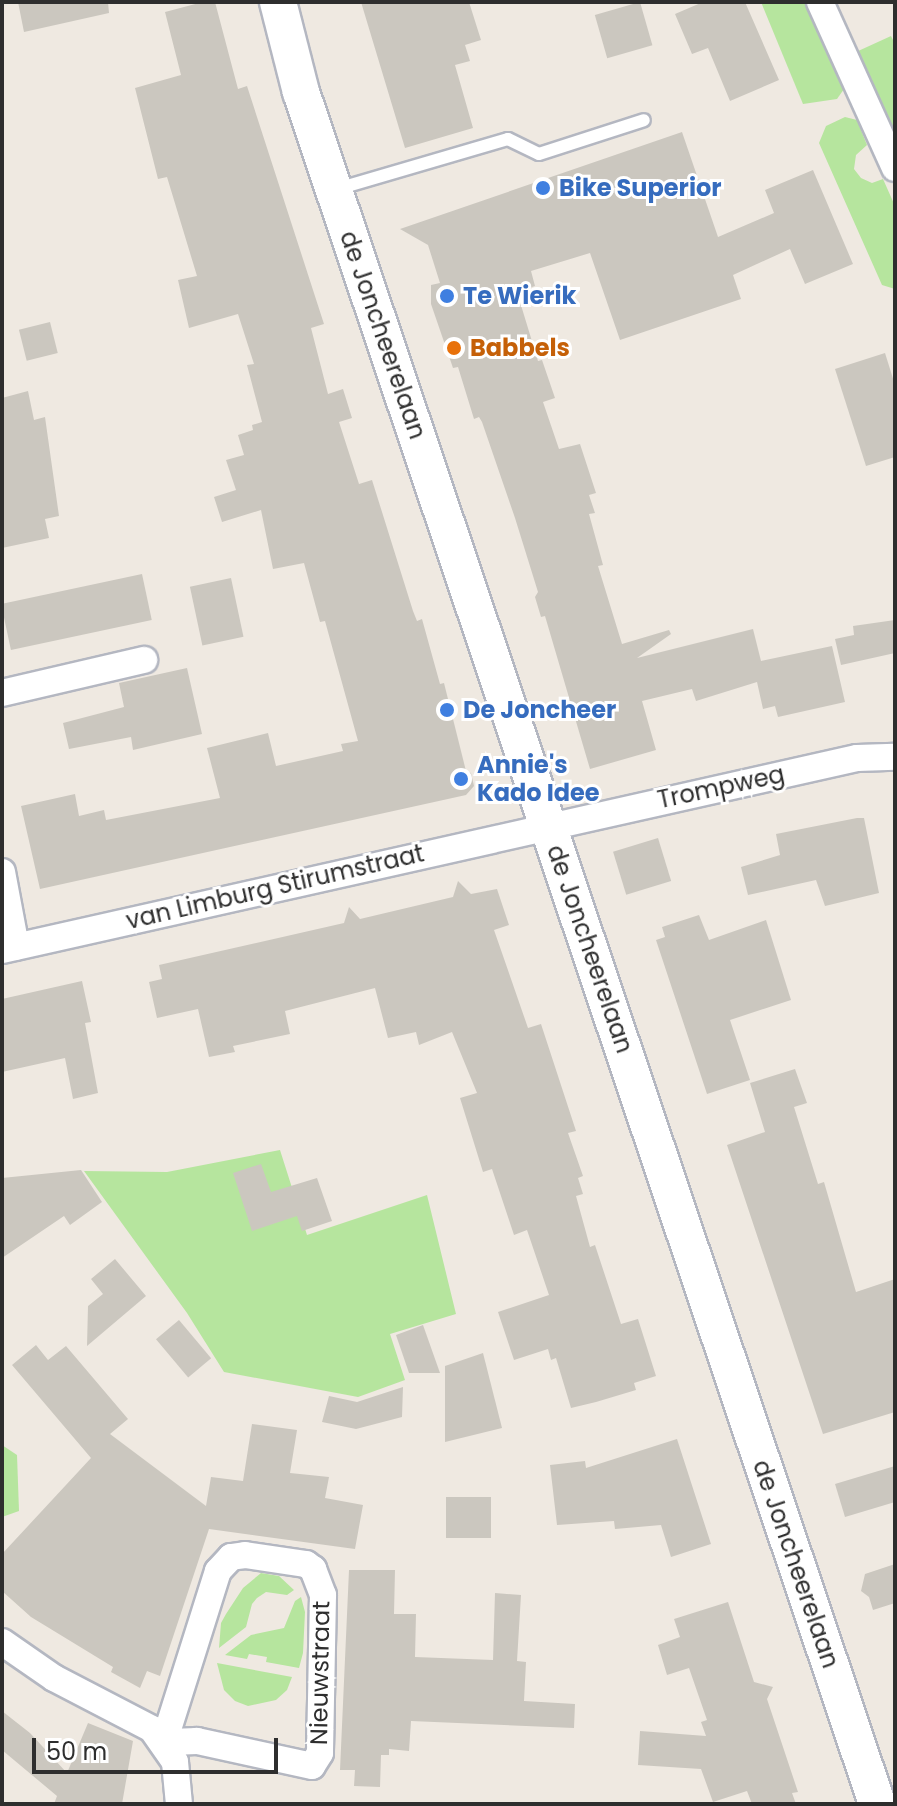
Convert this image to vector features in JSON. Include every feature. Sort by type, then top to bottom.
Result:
[{"type":"main road","name":"de Joncheerelaan","points":[[278,2],[301,92],[877,1804]]},
{"type":"street","points":[[820,2],[895,168]]},
{"type":"street","points":[[2,693],[144,660]]},
{"type":"street","name":"Trompweg","points":[[548,825],[857,758],[895,757]]},
{"type":"street","name":"van Limburg Stirumstraat","points":[[9,948],[548,825]]},
{"type":"street","points":[[2,872],[9,948]]},
{"type":"street","name":"Nieuwstraat","points":[[245,1555],[306,1564],[313,1569],[325,1606],[320,1753],[312,1766],[197,1741],[164,1742],[218,1571],[231,1557],[245,1555]]},
{"type":"street","points":[[2,1642],[54,1678],[144,1723],[164,1742],[178,1773],[179,1804]]},
{"type":"lane","points":[[334,190],[508,139],[539,154],[644,120]]},
{"type":"green space","points":[[761,2],[804,2],[844,89],[837,99],[803,104]]},
{"type":"green space","points":[[891,36],[895,44],[895,141],[856,52]]},
{"type":"green space","points":[[845,117],[857,120],[867,145],[856,155],[854,169],[861,178],[872,183],[883,179],[895,206],[895,289],[882,285],[819,143],[826,126]]},
{"type":"green space","points":[[280,1150],[307,1235],[427,1195],[456,1314],[390,1334],[405,1380],[358,1397],[224,1372],[187,1313],[84,1171],[167,1172]]},
{"type":"green space","points":[[2,1445],[17,1455],[19,1511],[2,1517]]},
{"type":"green space","points":[[261,1573],[279,1576],[294,1590],[287,1595],[266,1592],[257,1598],[252,1604],[246,1627],[219,1648],[221,1623],[226,1614],[243,1588]]},
{"type":"green space","points":[[301,1597],[305,1612],[299,1668],[266,1662],[267,1657],[249,1654],[247,1659],[225,1655],[251,1635],[284,1628],[295,1601]]},
{"type":"green space","points":[[217,1663],[292,1677],[287,1690],[276,1700],[248,1706],[235,1701],[224,1690]]},
{"type":"building","points":[[18,2],[108,2],[109,13],[24,32]]},
{"type":"building","points":[[215,2],[238,89],[247,86],[324,324],[311,328],[328,394],[343,389],[352,418],[339,422],[359,484],[372,480],[413,611],[417,621],[422,619],[440,684],[444,683],[466,771],[471,773],[474,786],[466,795],[40,889],[21,806],[75,794],[79,816],[104,810],[106,820],[220,798],[207,748],[268,733],[276,766],[343,751],[341,744],[358,741],[325,621],[320,622],[304,563],[273,569],[261,510],[222,522],[214,497],[236,490],[226,460],[244,455],[238,435],[253,430],[252,425],[262,422],[247,365],[254,364],[238,314],[189,328],[178,280],[197,276],[167,177],[158,179],[135,88],[181,75],[165,12]]},
{"type":"building","points":[[361,2],[469,2],[481,40],[465,45],[470,61],[455,65],[473,128],[405,148]]},
{"type":"building","points":[[640,2],[652,45],[607,58],[595,15]]},
{"type":"building","points":[[703,2],[745,2],[779,80],[730,101],[708,48],[692,54],[675,14]]},
{"type":"building","points":[[682,132],[718,237],[774,213],[765,190],[813,170],[853,264],[805,284],[790,249],[733,275],[741,299],[620,340],[590,253],[531,271],[535,286],[517,292],[538,361],[542,360],[555,398],[543,402],[559,449],[580,444],[596,493],[589,495],[595,513],[589,514],[603,565],[598,566],[622,644],[669,630],[671,634],[637,658],[753,629],[761,661],[832,646],[845,702],[778,717],[775,706],[763,709],[757,682],[696,701],[692,689],[642,701],[656,750],[590,769],[545,616],[541,617],[535,597],[538,592],[515,518],[482,422],[479,417],[474,419],[458,367],[453,368],[431,304],[431,285],[440,283],[428,245],[400,229]]},
{"type":"building","points":[[50,322],[58,353],[27,361],[19,330]]},
{"type":"building","points":[[885,353],[895,385],[895,457],[866,466],[835,369]]},
{"type":"building","points":[[28,391],[34,420],[45,417],[59,516],[45,519],[49,538],[2,548],[2,398]]},
{"type":"building","points":[[142,574],[152,620],[11,650],[2,604]]},
{"type":"building","points":[[231,578],[243,637],[202,645],[190,587]]},
{"type":"building","points":[[895,620],[895,653],[841,665],[835,639],[854,635],[853,626]]},
{"type":"building","points":[[187,668],[202,734],[133,750],[131,737],[69,749],[63,723],[124,707],[119,683]]},
{"type":"building","points":[[864,818],[879,893],[825,906],[816,880],[748,895],[741,867],[780,855],[776,834]]},
{"type":"building","points":[[658,838],[671,881],[626,895],[613,852]]},
{"type":"building","points":[[458,881],[471,894],[497,889],[509,925],[494,930],[528,1028],[541,1024],[576,1131],[568,1133],[583,1176],[578,1178],[583,1194],[576,1196],[590,1247],[595,1245],[621,1324],[638,1319],[656,1376],[634,1383],[636,1390],[571,1408],[556,1358],[551,1360],[548,1349],[514,1360],[498,1312],[549,1295],[527,1230],[514,1235],[492,1169],[483,1172],[460,1098],[477,1093],[452,1032],[419,1045],[416,1032],[388,1038],[375,988],[285,1011],[290,1034],[233,1046],[235,1052],[209,1057],[198,1009],[157,1018],[149,982],[162,979],[159,965],[344,923],[349,907],[360,919],[453,897]]},
{"type":"building","points":[[699,915],[709,940],[766,920],[791,1000],[730,1020],[750,1080],[707,1094],[656,940],[665,937],[662,927]]},
{"type":"building","points":[[82,981],[91,1022],[85,1023],[98,1093],[73,1099],[65,1058],[2,1072],[2,999]]},
{"type":"building","points":[[795,1069],[807,1103],[794,1107],[818,1184],[824,1182],[856,1292],[895,1279],[895,1412],[823,1434],[727,1145],[765,1132],[750,1083]]},
{"type":"building","points":[[261,1164],[271,1192],[317,1178],[332,1221],[302,1231],[297,1216],[252,1231],[233,1173]]},
{"type":"building","points":[[81,1170],[102,1202],[70,1225],[64,1216],[2,1258],[2,1178]]},
{"type":"building","points":[[115,1259],[146,1296],[87,1346],[88,1306],[103,1294],[91,1279]]},
{"type":"building","points":[[179,1320],[211,1358],[188,1378],[156,1339]]},
{"type":"building","points":[[423,1325],[440,1373],[409,1373],[396,1335]]},
{"type":"building","points":[[36,1345],[48,1360],[66,1346],[128,1419],[110,1434],[206,1506],[211,1477],[243,1481],[252,1424],[297,1430],[290,1473],[329,1477],[325,1498],[363,1505],[355,1549],[209,1529],[160,1676],[147,1671],[140,1688],[111,1672],[113,1667],[31,1617],[2,1591],[2,1554],[91,1458],[12,1365]]},
{"type":"building","points":[[483,1353],[502,1428],[445,1442],[445,1366]]},
{"type":"building","points":[[403,1387],[402,1417],[356,1429],[322,1422],[329,1396],[357,1402]]},
{"type":"building","points":[[677,1439],[711,1544],[671,1557],[661,1525],[615,1529],[614,1521],[557,1525],[550,1465],[585,1461],[586,1468]]},
{"type":"building","points":[[895,1466],[895,1502],[845,1517],[835,1484]]},
{"type":"building","points":[[446,1497],[491,1497],[491,1538],[446,1538]]},
{"type":"building","points":[[895,1564],[895,1603],[873,1610],[869,1597],[861,1591],[865,1574]]},
{"type":"building","points":[[349,1570],[395,1570],[394,1614],[416,1614],[415,1657],[493,1660],[495,1593],[521,1595],[517,1661],[526,1662],[524,1701],[575,1704],[574,1728],[411,1721],[409,1751],[389,1749],[389,1755],[381,1755],[380,1787],[354,1786],[355,1770],[340,1770]]},
{"type":"building","points":[[728,1602],[754,1682],[773,1687],[767,1699],[798,1792],[792,1793],[796,1804],[752,1804],[747,1791],[713,1802],[701,1769],[638,1765],[640,1731],[706,1736],[701,1722],[707,1720],[689,1668],[667,1675],[658,1645],[680,1637],[674,1619]]},
{"type":"building","points":[[2,1711],[30,1733],[67,1773],[88,1723],[133,1741],[122,1804],[54,1804],[57,1796],[2,1750]]},
{"type":"place","name":"Bike Superior","points":[[543,188]]},
{"type":"place","name":"Te Wierik","points":[[447,296]]},
{"type":"place","name":"Babbels","points":[[454,348]]},
{"type":"place","name":"De Joncheer","points":[[447,710]]},
{"type":"place","name":"Annie's Kado Idee","points":[[461,779]]}]
